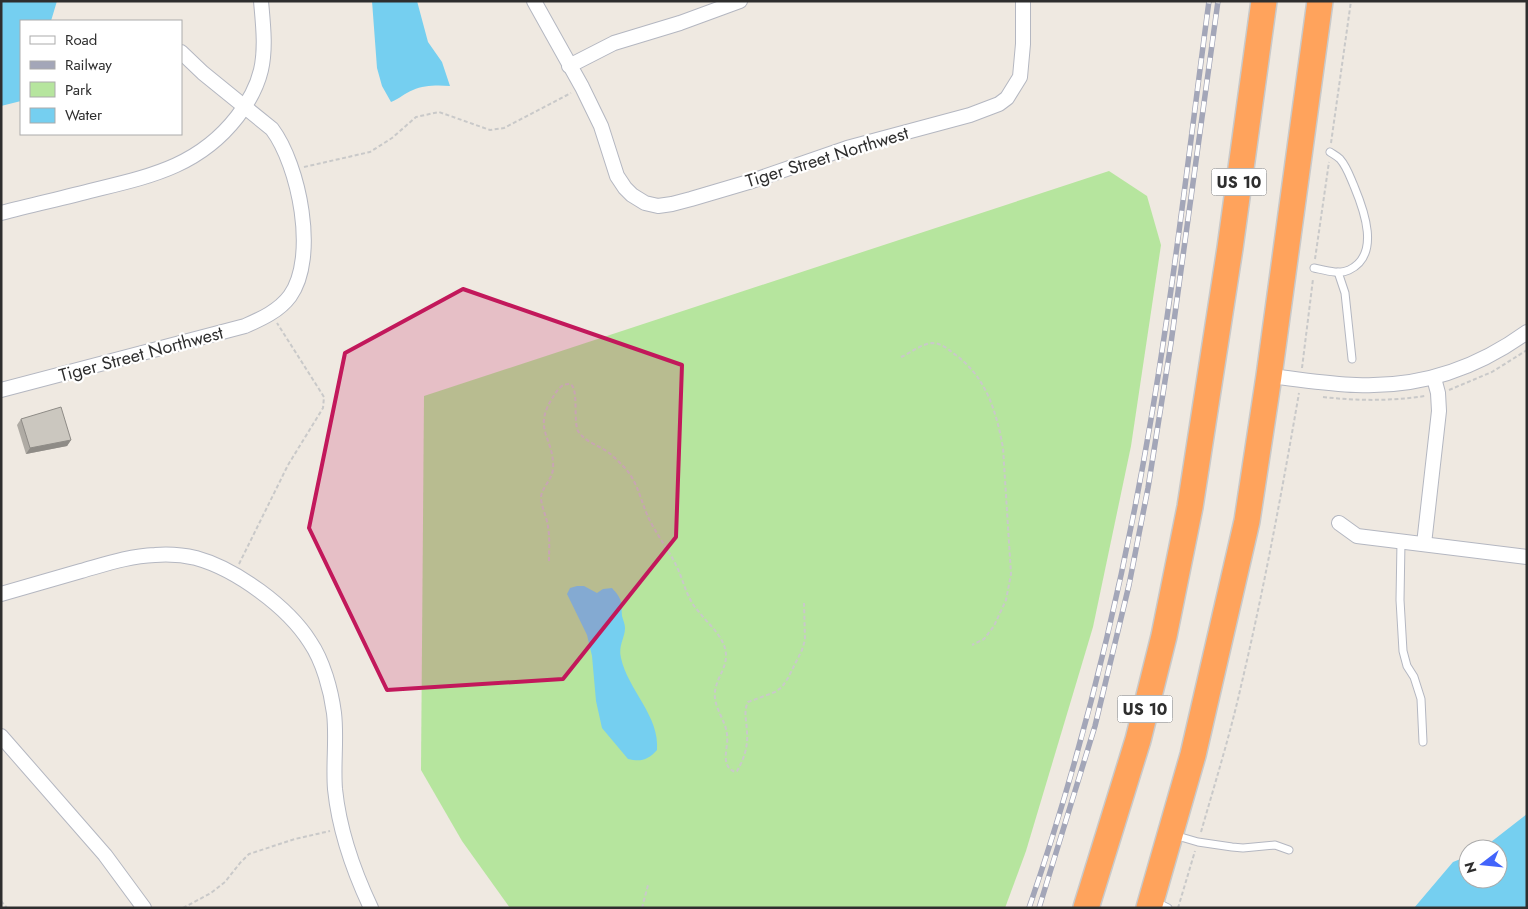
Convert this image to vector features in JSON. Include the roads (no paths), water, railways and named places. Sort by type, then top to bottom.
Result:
[{"type":"highway","name":"US 10","points":[[1086,908],[1138,740],[1164,636],[1190,508],[1264,1]]},
{"type":"highway","points":[[1156,905],[1171,834],[1193,755],[1247,520],[1270,376],[1320,1]]},
{"type":"street","points":[[1,213],[137,179],[187,160],[208,147],[226,131],[246,106],[261,70],[264,42],[262,1]]},
{"type":"street","points":[[534,1],[569,66],[614,43],[680,23],[740,1]]},
{"type":"street","name":"Tiger Street Northwest","points":[[569,66],[582,87],[601,126],[617,176],[624,188],[645,203],[658,206],[672,204],[752,181],[847,148],[991,108],[1007,98],[1020,78],[1023,44],[1023,1]]},
{"type":"street","points":[[182,53],[203,73],[246,106]]},
{"type":"street","name":"Tiger Street Northwest","points":[[1,390],[237,328],[274,311],[290,296],[298,280],[302,258],[304,223],[300,201],[292,170],[281,140],[272,129],[246,106]]},
{"type":"street","points":[[1270,376],[1338,384],[1378,386],[1406,384],[1458,371],[1482,360],[1527,332]]},
{"type":"street","points":[[1424,544],[1439,411],[1438,393],[1434,378]]},
{"type":"street","points":[[1339,523],[1357,536],[1527,557]]},
{"type":"street","points":[[1,594],[116,560],[154,555],[196,558],[235,576],[264,593],[294,621],[310,642],[321,665],[334,713],[335,790],[353,866],[371,908]]},
{"type":"street","points":[[1,736],[105,855],[144,908]]},
{"type":"lane","points":[[1314,268],[1338,272],[1348,271],[1358,263],[1365,252],[1368,229],[1362,205],[1348,171],[1339,158],[1330,152]]},
{"type":"lane","points":[[1338,272],[1345,293],[1352,359]]},
{"type":"lane","points":[[1401,542],[1400,600],[1403,651],[1407,666],[1414,677],[1421,699],[1423,742]]},
{"type":"lane","points":[[1171,834],[1198,842],[1243,848],[1275,845],[1289,850]]},
{"type":"water","points":[[1,1],[57,1],[51,20],[20,20],[20,101],[1,106]]},
{"type":"water","points":[[372,1],[417,1],[428,42],[442,62],[450,86],[422,87],[410,91],[391,102],[382,86],[377,68]]},
{"type":"water","points":[[584,586],[597,593],[603,589],[612,588],[620,598],[625,628],[620,649],[621,658],[630,681],[649,714],[657,738],[657,750],[644,759],[628,759],[602,728],[596,701],[592,656],[587,635],[567,594],[570,588]]},
{"type":"water","points":[[1527,814],[1527,908],[1414,908],[1453,862],[1458,860],[1458,889],[1508,889],[1508,839],[1495,839]]},
{"type":"railway","points":[[1029,908],[1049,849],[1084,729],[1127,548],[1167,320],[1209,1]]},
{"type":"railway","points":[[1039,908],[1095,726],[1129,585],[1148,488],[1171,343],[1218,1]]}]
